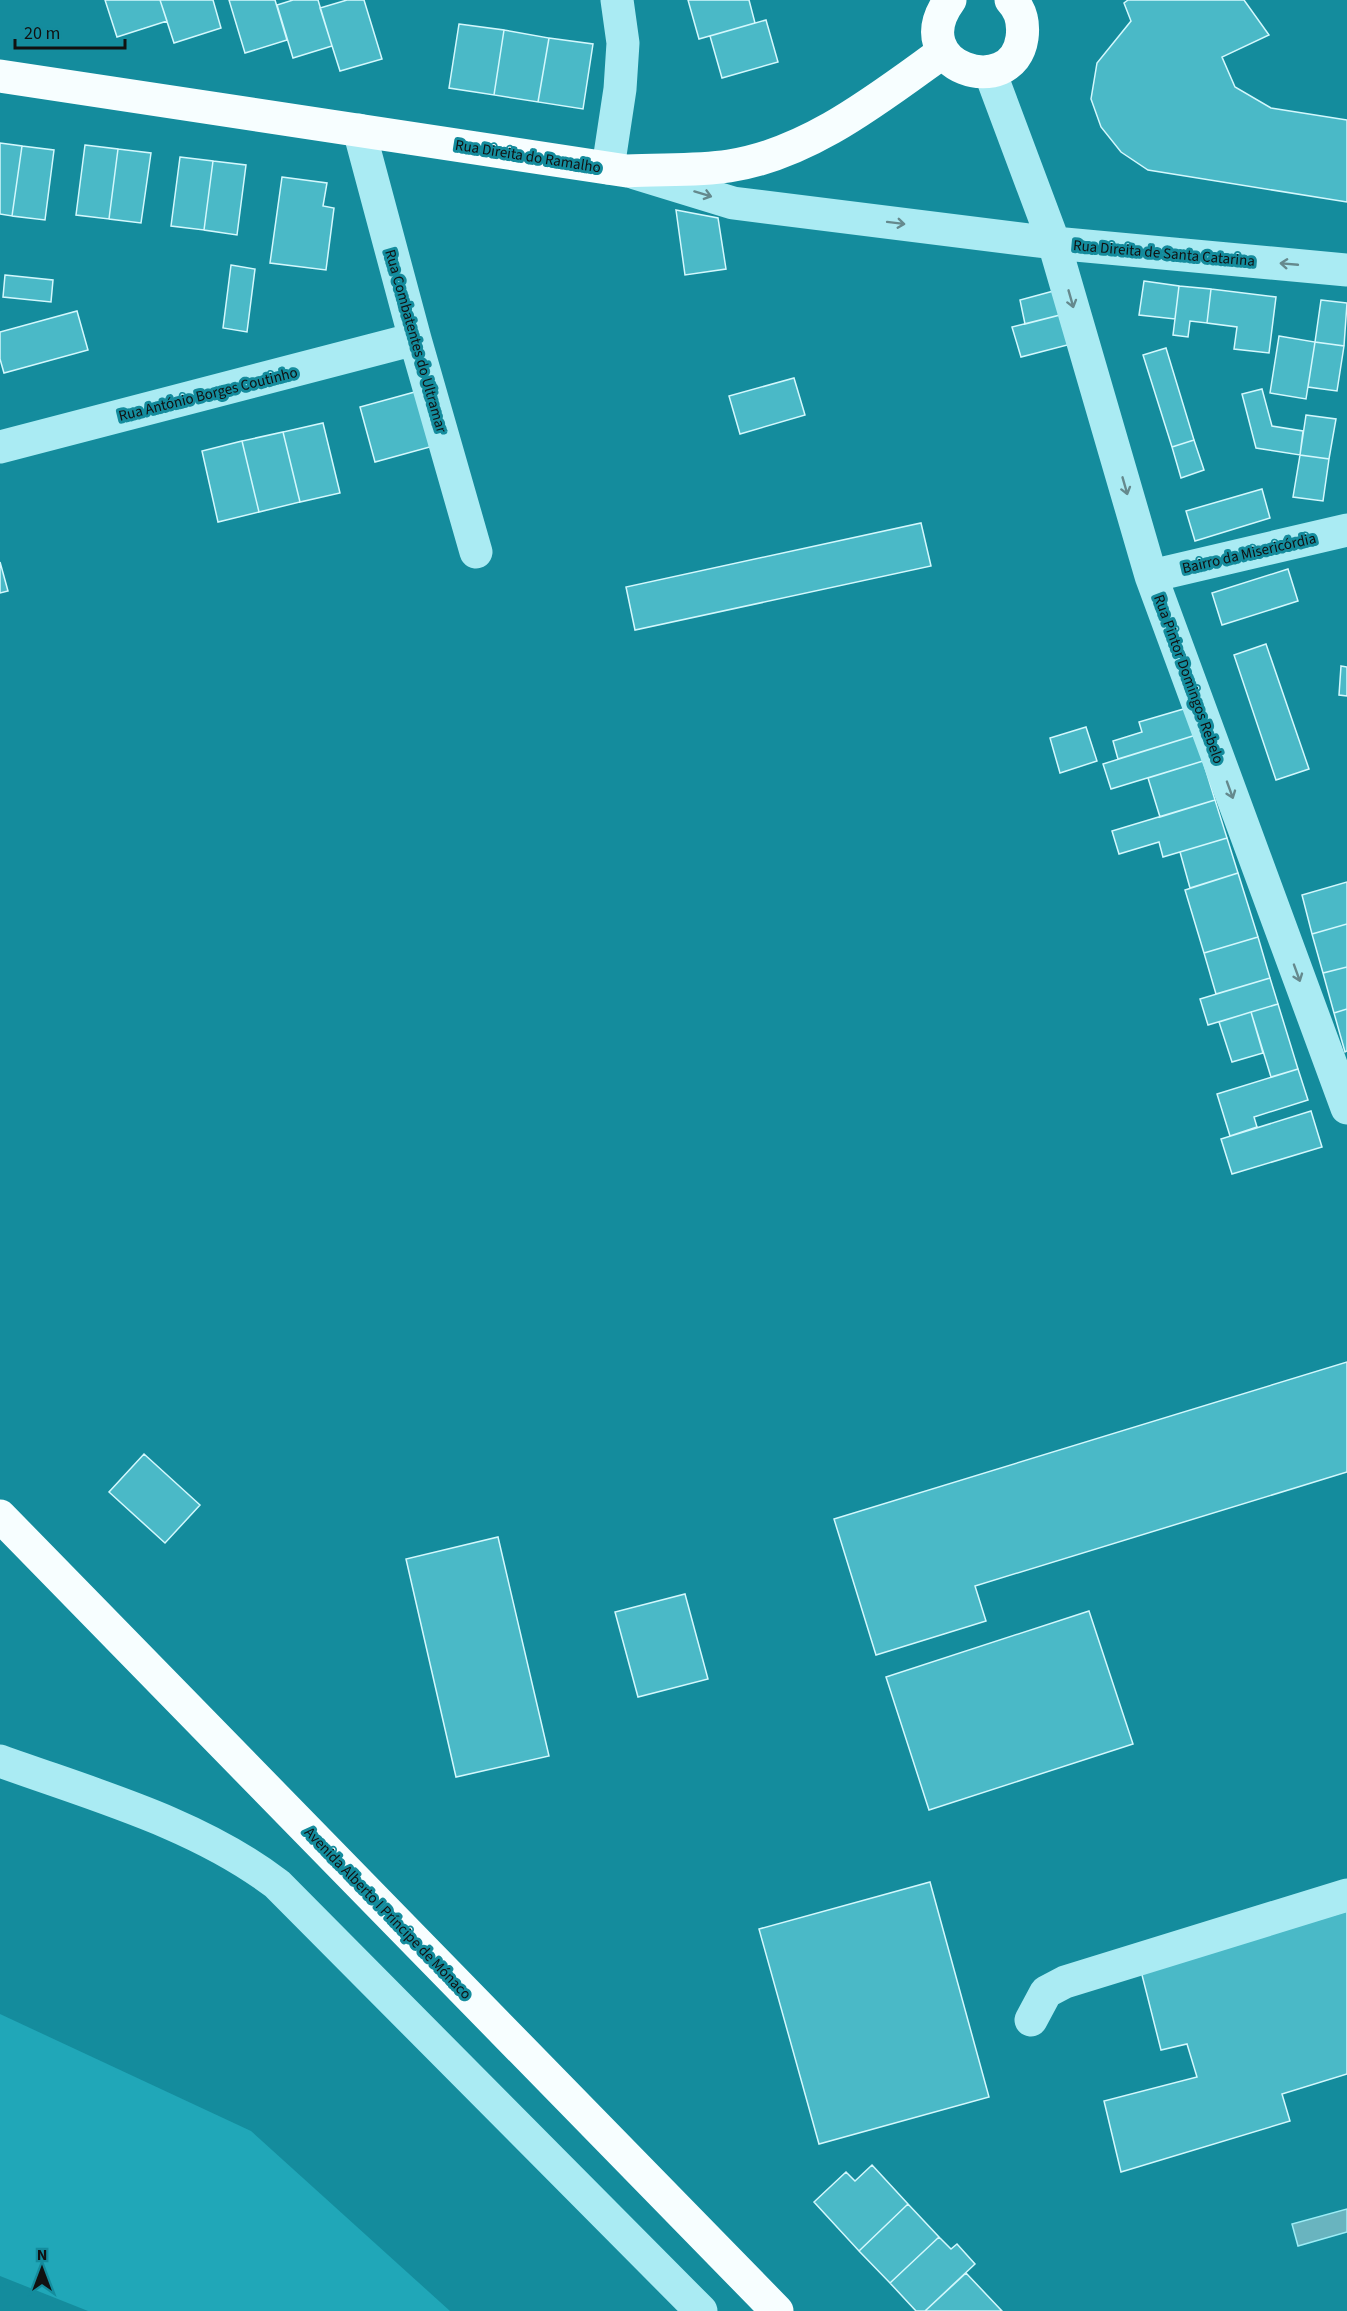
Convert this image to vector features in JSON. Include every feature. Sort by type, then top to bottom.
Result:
[{"type":"main road","points":[[950,0],[940,13],[937,33],[943,52],[963,70],[990,72],[1009,63],[1021,46],[1024,25],[1018,2]]},
{"type":"main road","points":[[618,170],[729,166],[792,147],[854,115],[943,52]]},
{"type":"main road","name":"Rua Direita do Ramalho","points":[[0,76],[618,170]]},
{"type":"main road","name":"Avenida Alberto I Príncipe de Mónaco","points":[[6,1527],[777,2311]]},
{"type":"street","points":[[617,0],[623,43],[618,170]]},
{"type":"street","name":"Rua Direita de Santa Catarina","points":[[990,72],[1054,243],[1347,270]]},
{"type":"street","name":"Rua Combatentes do Ultramar","points":[[359,130],[415,339],[476,552]]},
{"type":"street","name":"Rua Direita do Ramalho","points":[[618,170],[733,203],[1054,243]]},
{"type":"street","name":"Rua Pintor Domingos Rebelo","points":[[1054,243],[1151,576],[1347,1108]]},
{"type":"street","name":"Rua António Borges Coutinho","points":[[0,447],[415,339]]},
{"type":"street","name":"Bairro da Misericórdia","points":[[1151,576],[1347,530]]},
{"type":"street","points":[[0,1761],[169,1823],[255,1867],[277,1884],[701,2311]]},
{"type":"street","points":[[1031,2020],[1046,1992],[1065,1982],[1347,1895]]},
{"type":"shaded area","points":[[0,2014],[251,2131],[450,2311],[88,2311],[0,2276]]},
{"type":"shaded area","points":[[1347,2209],[1347,2232],[1298,2246],[1292,2224]]},
{"type":"building","points":[[105,0],[160,0],[167,21],[117,37]]},
{"type":"building","points":[[160,0],[213,0],[221,28],[174,43]]},
{"type":"building","points":[[229,0],[275,0],[287,40],[245,53]]},
{"type":"building","points":[[293,0],[318,0],[332,46],[293,58],[277,5]]},
{"type":"building","points":[[347,0],[364,0],[382,59],[340,71],[320,8]]},
{"type":"building","points":[[688,0],[749,0],[755,23],[699,39]]},
{"type":"building","points":[[1128,0],[1244,0],[1269,35],[1222,57],[1235,87],[1271,108],[1347,120],[1347,202],[1148,170],[1121,152],[1101,127],[1091,99],[1097,63],[1131,21],[1124,3]]},
{"type":"building","points":[[766,20],[778,62],[722,78],[710,36]]},
{"type":"building","points":[[459,24],[504,30],[494,95],[449,88]]},
{"type":"building","points":[[504,30],[549,38],[538,102],[494,95]]},
{"type":"building","points":[[549,38],[593,44],[583,109],[538,102]]},
{"type":"building","points":[[0,143],[22,146],[12,216],[0,214]]},
{"type":"building","points":[[85,145],[118,149],[109,219],[76,215]]},
{"type":"building","points":[[22,146],[54,150],[45,220],[12,216]]},
{"type":"building","points":[[118,149],[151,153],[141,223],[109,219]]},
{"type":"building","points":[[180,157],[213,161],[204,230],[171,226]]},
{"type":"building","points":[[213,161],[246,165],[237,235],[204,230]]},
{"type":"building","points":[[282,177],[327,183],[323,206],[334,208],[326,270],[270,263]]},
{"type":"building","points":[[676,210],[718,218],[726,269],[685,275]]},
{"type":"building","points":[[231,265],[255,269],[247,332],[223,328]]},
{"type":"building","points":[[5,275],[53,280],[51,302],[3,297]]},
{"type":"building","points":[[1144,281],[1179,286],[1175,319],[1139,315]]},
{"type":"building","points":[[1179,286],[1211,289],[1207,323],[1190,321],[1188,337],[1173,335]]},
{"type":"building","points":[[1061,289],[1068,313],[1025,324],[1020,300]]},
{"type":"building","points":[[1211,289],[1276,297],[1269,353],[1234,349],[1237,327],[1207,323]]},
{"type":"building","points":[[1321,300],[1347,303],[1344,346],[1315,342]]},
{"type":"building","points":[[77,311],[88,350],[4,373],[0,359],[0,332]]},
{"type":"building","points":[[1068,313],[1075,343],[1021,357],[1012,327]]},
{"type":"building","points":[[1279,336],[1315,342],[1306,399],[1270,393]]},
{"type":"building","points":[[1315,342],[1344,346],[1337,391],[1308,387]]},
{"type":"building","points":[[1166,348],[1194,440],[1172,447],[1143,355]]},
{"type":"building","points":[[794,378],[805,415],[740,434],[729,396]]},
{"type":"building","points":[[1262,389],[1272,426],[1303,431],[1300,455],[1256,448],[1242,394]]},
{"type":"building","points":[[422,390],[437,445],[375,462],[360,407]]},
{"type":"building","points":[[1306,415],[1336,419],[1329,459],[1300,455]]},
{"type":"building","points":[[323,423],[340,493],[300,502],[283,432]]},
{"type":"building","points":[[283,432],[300,502],[259,512],[242,441]]},
{"type":"building","points":[[1194,440],[1204,470],[1181,478],[1172,447]]},
{"type":"building","points":[[242,441],[259,512],[218,522],[202,451]]},
{"type":"building","points":[[1300,455],[1329,459],[1323,501],[1293,497]]},
{"type":"building","points":[[1262,489],[1270,518],[1195,541],[1186,511]]},
{"type":"building","points":[[921,523],[931,566],[635,630],[626,587]]},
{"type":"building","points":[[0,562],[8,591],[0,593]]},
{"type":"building","points":[[1288,569],[1298,601],[1222,625],[1212,593]]},
{"type":"building","points":[[1266,644],[1309,769],[1276,780],[1234,655]]},
{"type":"building","points":[[1341,666],[1347,667],[1347,696],[1339,695]]},
{"type":"building","points":[[1187,708],[1196,735],[1118,759],[1113,741],[1142,732],[1139,722]]},
{"type":"building","points":[[1086,727],[1097,761],[1060,773],[1050,738]]},
{"type":"building","points":[[1196,735],[1203,761],[1111,789],[1103,764]]},
{"type":"building","points":[[1203,761],[1215,800],[1160,817],[1148,778]]},
{"type":"building","points":[[1215,800],[1227,838],[1163,857],[1159,842],[1119,854],[1112,831]]},
{"type":"building","points":[[1227,838],[1238,873],[1190,888],[1180,852]]},
{"type":"building","points":[[1238,873],[1258,937],[1204,953],[1185,890]]},
{"type":"building","points":[[1347,882],[1347,924],[1312,934],[1302,895]]},
{"type":"building","points":[[1347,924],[1347,967],[1323,973],[1312,934]]},
{"type":"building","points":[[1258,937],[1270,978],[1216,994],[1204,953]]},
{"type":"building","points":[[1347,967],[1347,1009],[1334,1013],[1323,973]]},
{"type":"building","points":[[1270,978],[1278,1004],[1208,1025],[1200,999]]},
{"type":"building","points":[[1278,1004],[1298,1069],[1271,1077],[1251,1012]]},
{"type":"building","points":[[1347,1009],[1347,1051],[1345,1052],[1334,1013]]},
{"type":"building","points":[[1251,1012],[1263,1053],[1232,1062],[1219,1022]]},
{"type":"building","points":[[1298,1069],[1308,1100],[1254,1117],[1257,1127],[1230,1136],[1217,1094]]},
{"type":"building","points":[[1311,1111],[1322,1147],[1232,1174],[1221,1139]]},
{"type":"building","points":[[1347,1362],[1347,1472],[975,1586],[986,1621],[876,1655],[834,1519]]},
{"type":"building","points":[[144,1454],[200,1505],[165,1543],[109,1492]]},
{"type":"building","points":[[498,1537],[549,1756],[456,1777],[406,1559]]},
{"type":"building","points":[[685,1594],[708,1679],[638,1697],[615,1612]]},
{"type":"building","points":[[1089,1611],[1133,1744],[929,1810],[886,1677]]},
{"type":"building","points":[[930,1882],[989,2097],[819,2144],[759,1929]]},
{"type":"building","points":[[1347,1911],[1347,2074],[1282,2094],[1290,2121],[1121,2172],[1104,2101],[1197,2077],[1187,2044],[1161,2050],[1141,1971]]},
{"type":"building","points":[[872,2165],[908,2204],[859,2251],[814,2202],[846,2172],[855,2181]]},
{"type":"building","points":[[908,2204],[939,2237],[890,2283],[859,2251]]},
{"type":"building","points":[[939,2237],[951,2249],[957,2244],[975,2264],[925,2311],[916,2311],[890,2283]]},
{"type":"building","points":[[966,2273],[1002,2311],[925,2311]]}]
